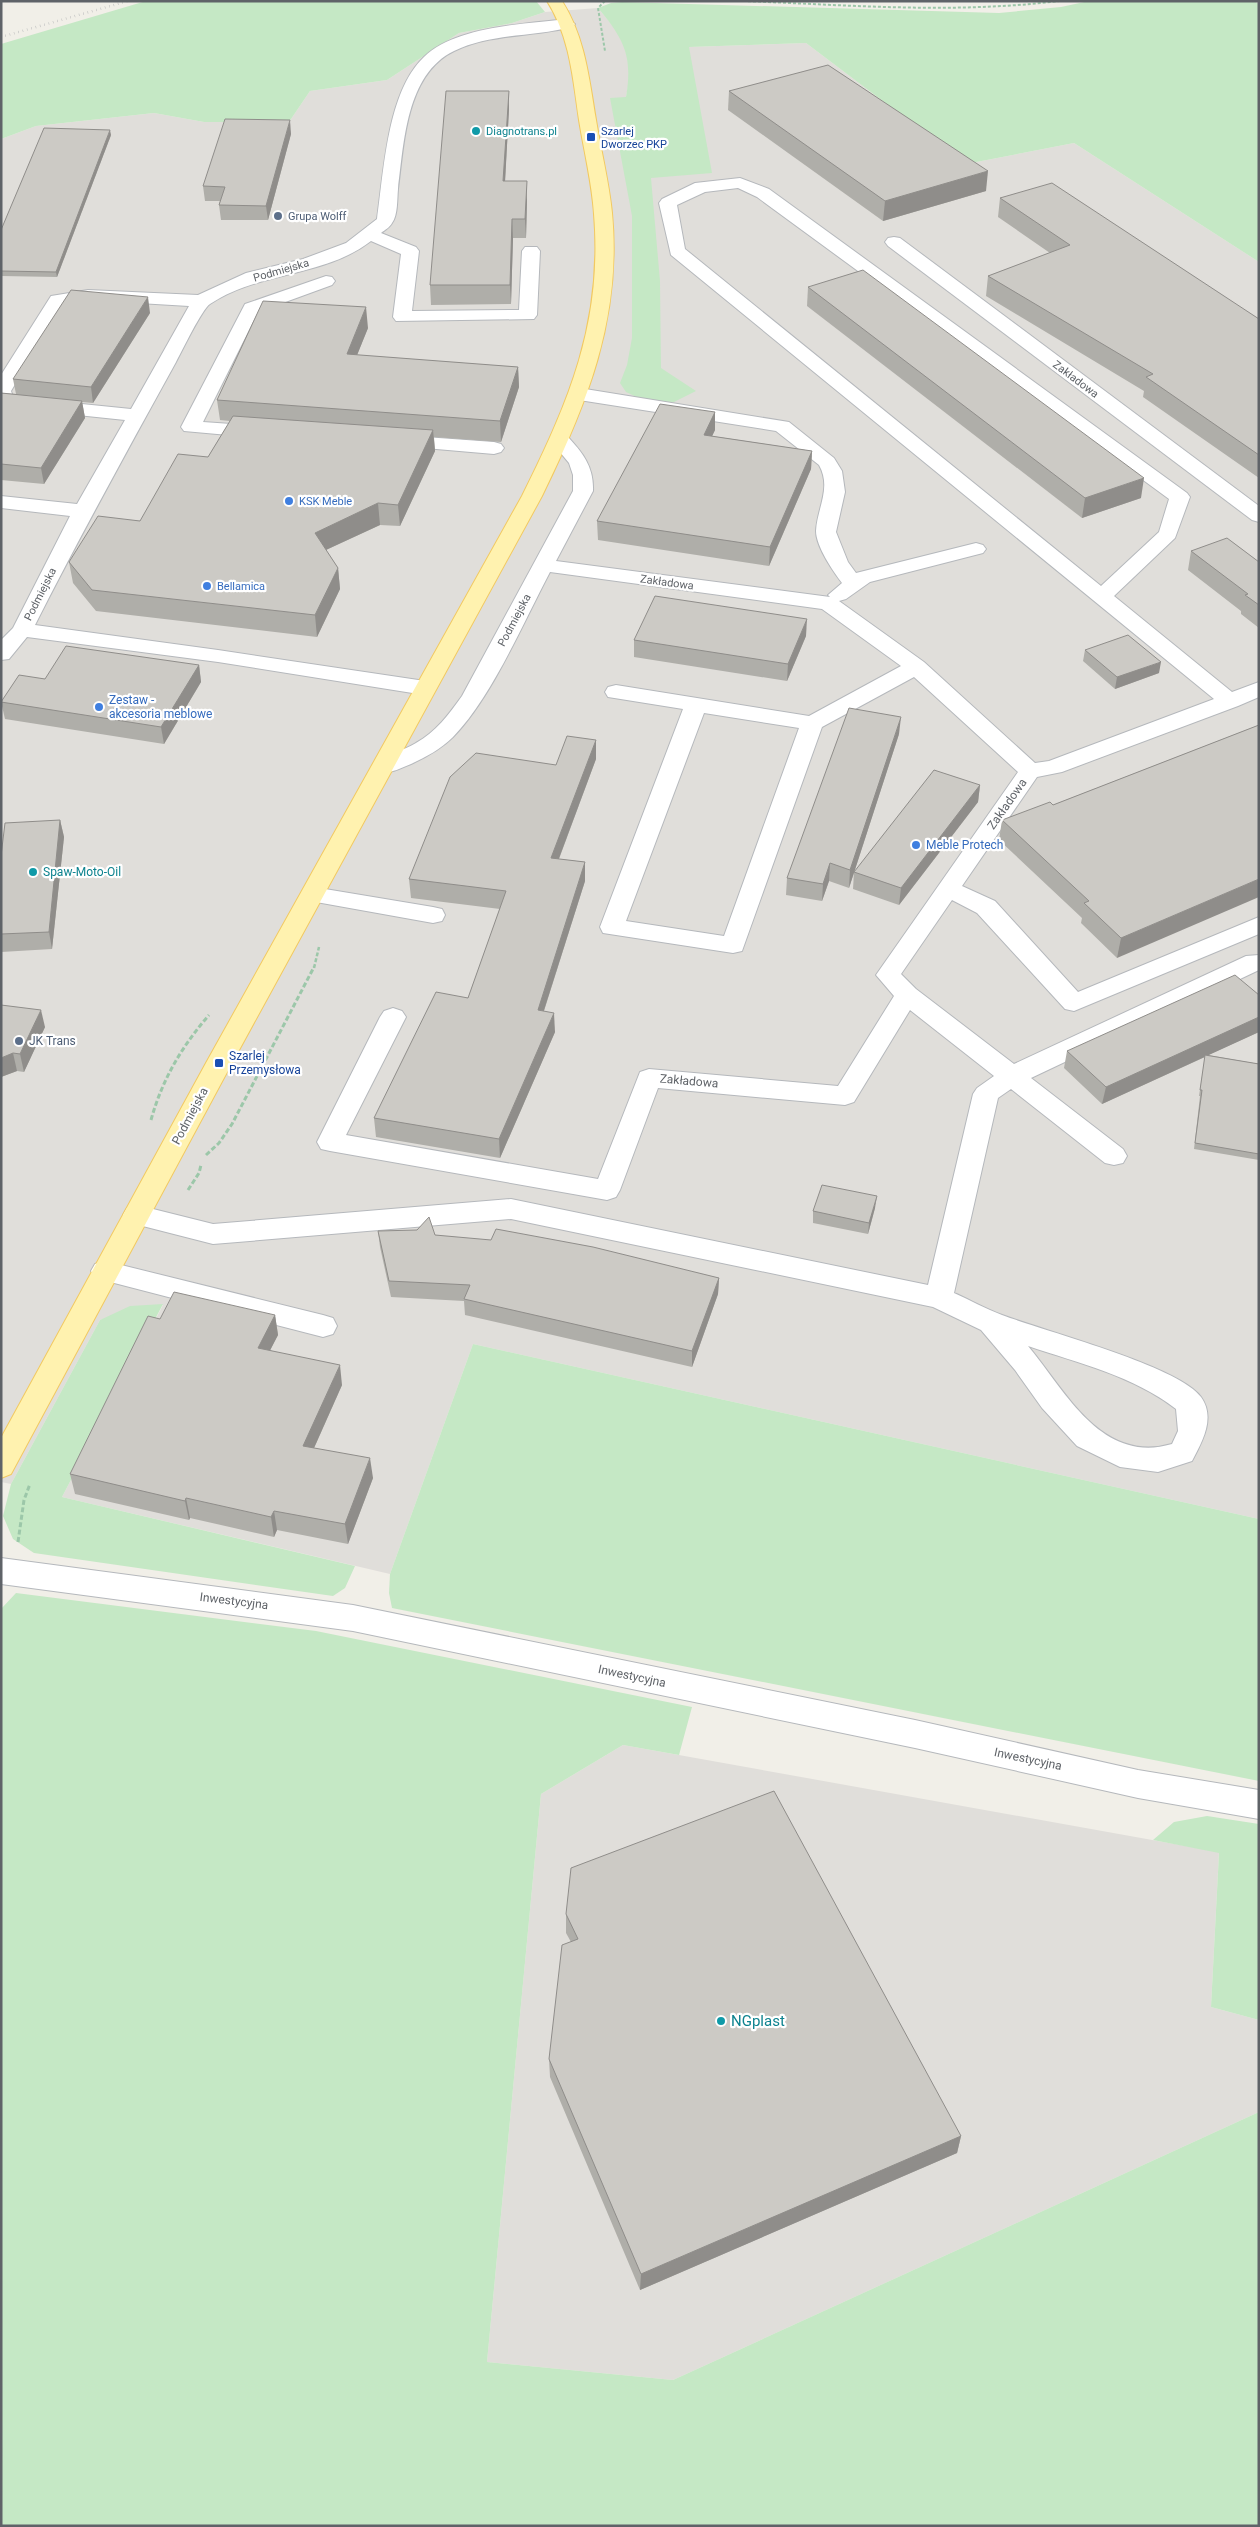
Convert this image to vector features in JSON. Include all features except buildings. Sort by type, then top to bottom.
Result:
[{"type":"main road","name":"Podmiejska","points":[[1,1466],[106,1270],[507,542],[560,440],[579,394],[595,341],[601,308],[603,214],[575,45],[567,24],[554,1]]},
{"type":"street","name":"Podmiejska","points":[[1,654],[22,630],[83,511],[201,301],[252,277],[309,262],[352,247],[385,221],[396,149],[409,93],[419,72],[432,59],[453,46],[505,30],[567,24]]},
{"type":"street","points":[[1102,596],[1168,534],[1180,497],[764,193],[740,183],[701,187],[668,203],[677,251],[1230,701]]},
{"type":"street","points":[[369,234],[410,251],[402,317],[528,315],[531,251]]},
{"type":"street","name":"Zakładowa","points":[[894,242],[1259,516]]},
{"type":"street","points":[[309,262],[326,281]]},
{"type":"street","points":[[319,299],[326,281]]},
{"type":"street","points":[[279,433],[191,428],[251,308],[326,281]]},
{"type":"street","points":[[137,415],[6,402],[1,391],[57,300],[88,295],[201,301]]},
{"type":"street","points":[[579,394],[782,426],[827,462],[832,470],[835,492],[826,532],[838,563],[854,585]]},
{"type":"street","points":[[377,440],[494,448]]},
{"type":"street","name":"Podmiejska","points":[[383,767],[431,745],[457,719],[473,696],[582,491],[584,474],[581,465],[560,440]]},
{"type":"street","points":[[1,502],[83,511]]},
{"type":"street","points":[[828,603],[863,578],[976,549]]},
{"type":"street","name":"Zakładowa","points":[[543,565],[828,603],[916,666],[1030,770]]},
{"type":"street","name":"Podmiejska","points":[[22,630],[218,656],[425,688]]},
{"type":"street","points":[[616,692],[812,723],[916,666]]},
{"type":"street","name":"Zakładowa","points":[[392,1017],[330,1142],[607,1190],[649,1078],[845,1096],[907,995],[888,975],[1030,770],[1054,767],[1259,689]]},
{"type":"street","points":[[696,705],[612,927],[733,945],[812,723]]},
{"type":"street","points":[[948,889],[986,907],[1074,1003],[1259,925]]},
{"type":"street","points":[[313,894],[432,914]]},
{"type":"street","points":[[939,1298],[986,1094],[1012,1076],[1255,962]]},
{"type":"street","points":[[907,995],[1114,1156]]},
{"type":"street","points":[[137,1215],[213,1234],[511,1209],[939,1298],[991,1322],[1147,1376],[1172,1390],[1190,1404],[1193,1431],[1182,1453],[1158,1460],[1120,1455],[1087,1438],[1052,1400],[1025,1362],[991,1322]]},
{"type":"street","points":[[106,1270],[323,1326]]},
{"type":"street","name":"Inwestycyjna","points":[[9,1558],[353,1618],[915,1734],[1138,1784],[1259,1805]]},
{"type":"path","points":[[743,1],[945,9],[1006,7],[1058,1]]},
{"type":"path","points":[[169,1223],[199,1173],[204,1156],[219,1143],[232,1124],[314,968],[319,944]]},
{"type":"path","points":[[9,1558],[24,1528],[20,1508],[25,1492],[34,1475]]},
{"type":"shaded area","points":[[598,8],[618,32],[626,50],[630,75],[626,97],[688,47],[806,43],[966,164],[1074,143],[1259,262],[1259,1519],[473,1344],[390,1574],[62,1497],[163,1305],[100,1320],[11,1484],[1,1482],[1,139],[36,126],[154,113],[204,122],[289,122],[310,91],[387,80],[459,33],[512,23],[545,12]]},
{"type":"shaded area","points":[[623,1745],[1219,1852],[1211,2007],[1259,2020],[1259,2112],[673,2380],[487,2362],[541,1794]]},
{"type":"green space","points":[[146,1],[536,1],[545,12],[512,23],[459,33],[387,80],[310,91],[289,122],[204,122],[154,113],[36,126],[1,139],[1,44]]},
{"type":"green space","points":[[1089,1],[1254,1],[1259,4],[1259,262],[1074,143],[966,164],[806,43],[689,47],[712,173],[651,178],[660,281],[661,368],[696,391],[674,402],[645,401],[626,392],[620,383],[627,365],[632,338],[632,216],[610,98],[626,97],[628,70],[627,59],[620,39],[598,8],[611,3],[622,2],[999,13],[1061,7]]},
{"type":"green space","points":[[163,1304],[62,1497],[355,1566],[345,1588],[333,1596],[34,1553],[13,1539],[3,1516],[11,1484],[100,1320],[130,1306]]},
{"type":"green space","points":[[473,1344],[1259,1519],[1259,1781],[392,1608],[389,1593],[390,1574]]},
{"type":"green space","points":[[16,1593],[316,1631],[692,1707],[679,1755],[623,1745],[541,1794],[487,2362],[673,2380],[1259,2112],[1259,2526],[1,2526],[1,1609]]},
{"type":"green space","points":[[1207,1816],[1259,1824],[1259,2020],[1211,2007],[1219,1853],[1153,1840],[1174,1822]]},
{"type":"railway","points":[[1,37],[128,1]]},
{"type":"place","name":"Diagnotrans.pl","points":[[476,131]]},
{"type":"place","name":"Szarlej Dworzec PKP","points":[[591,137]]},
{"type":"place","name":"Grupa Wolff","points":[[278,216]]},
{"type":"place","name":"KSK Meble","points":[[289,501]]},
{"type":"place","name":"Bellamica","points":[[207,586]]},
{"type":"place","name":"Zestaw - akcesoria meblowe","points":[[99,707]]},
{"type":"place","name":"Meble Protech","points":[[916,845]]},
{"type":"place","name":"Spaw-Moto-Oil","points":[[33,872]]},
{"type":"place","name":"JK Trans","points":[[19,1041]]},
{"type":"place","name":"Szarlej Przemysłowa","points":[[219,1063]]},
{"type":"place","name":"NGplast","points":[[721,2021]]}]
